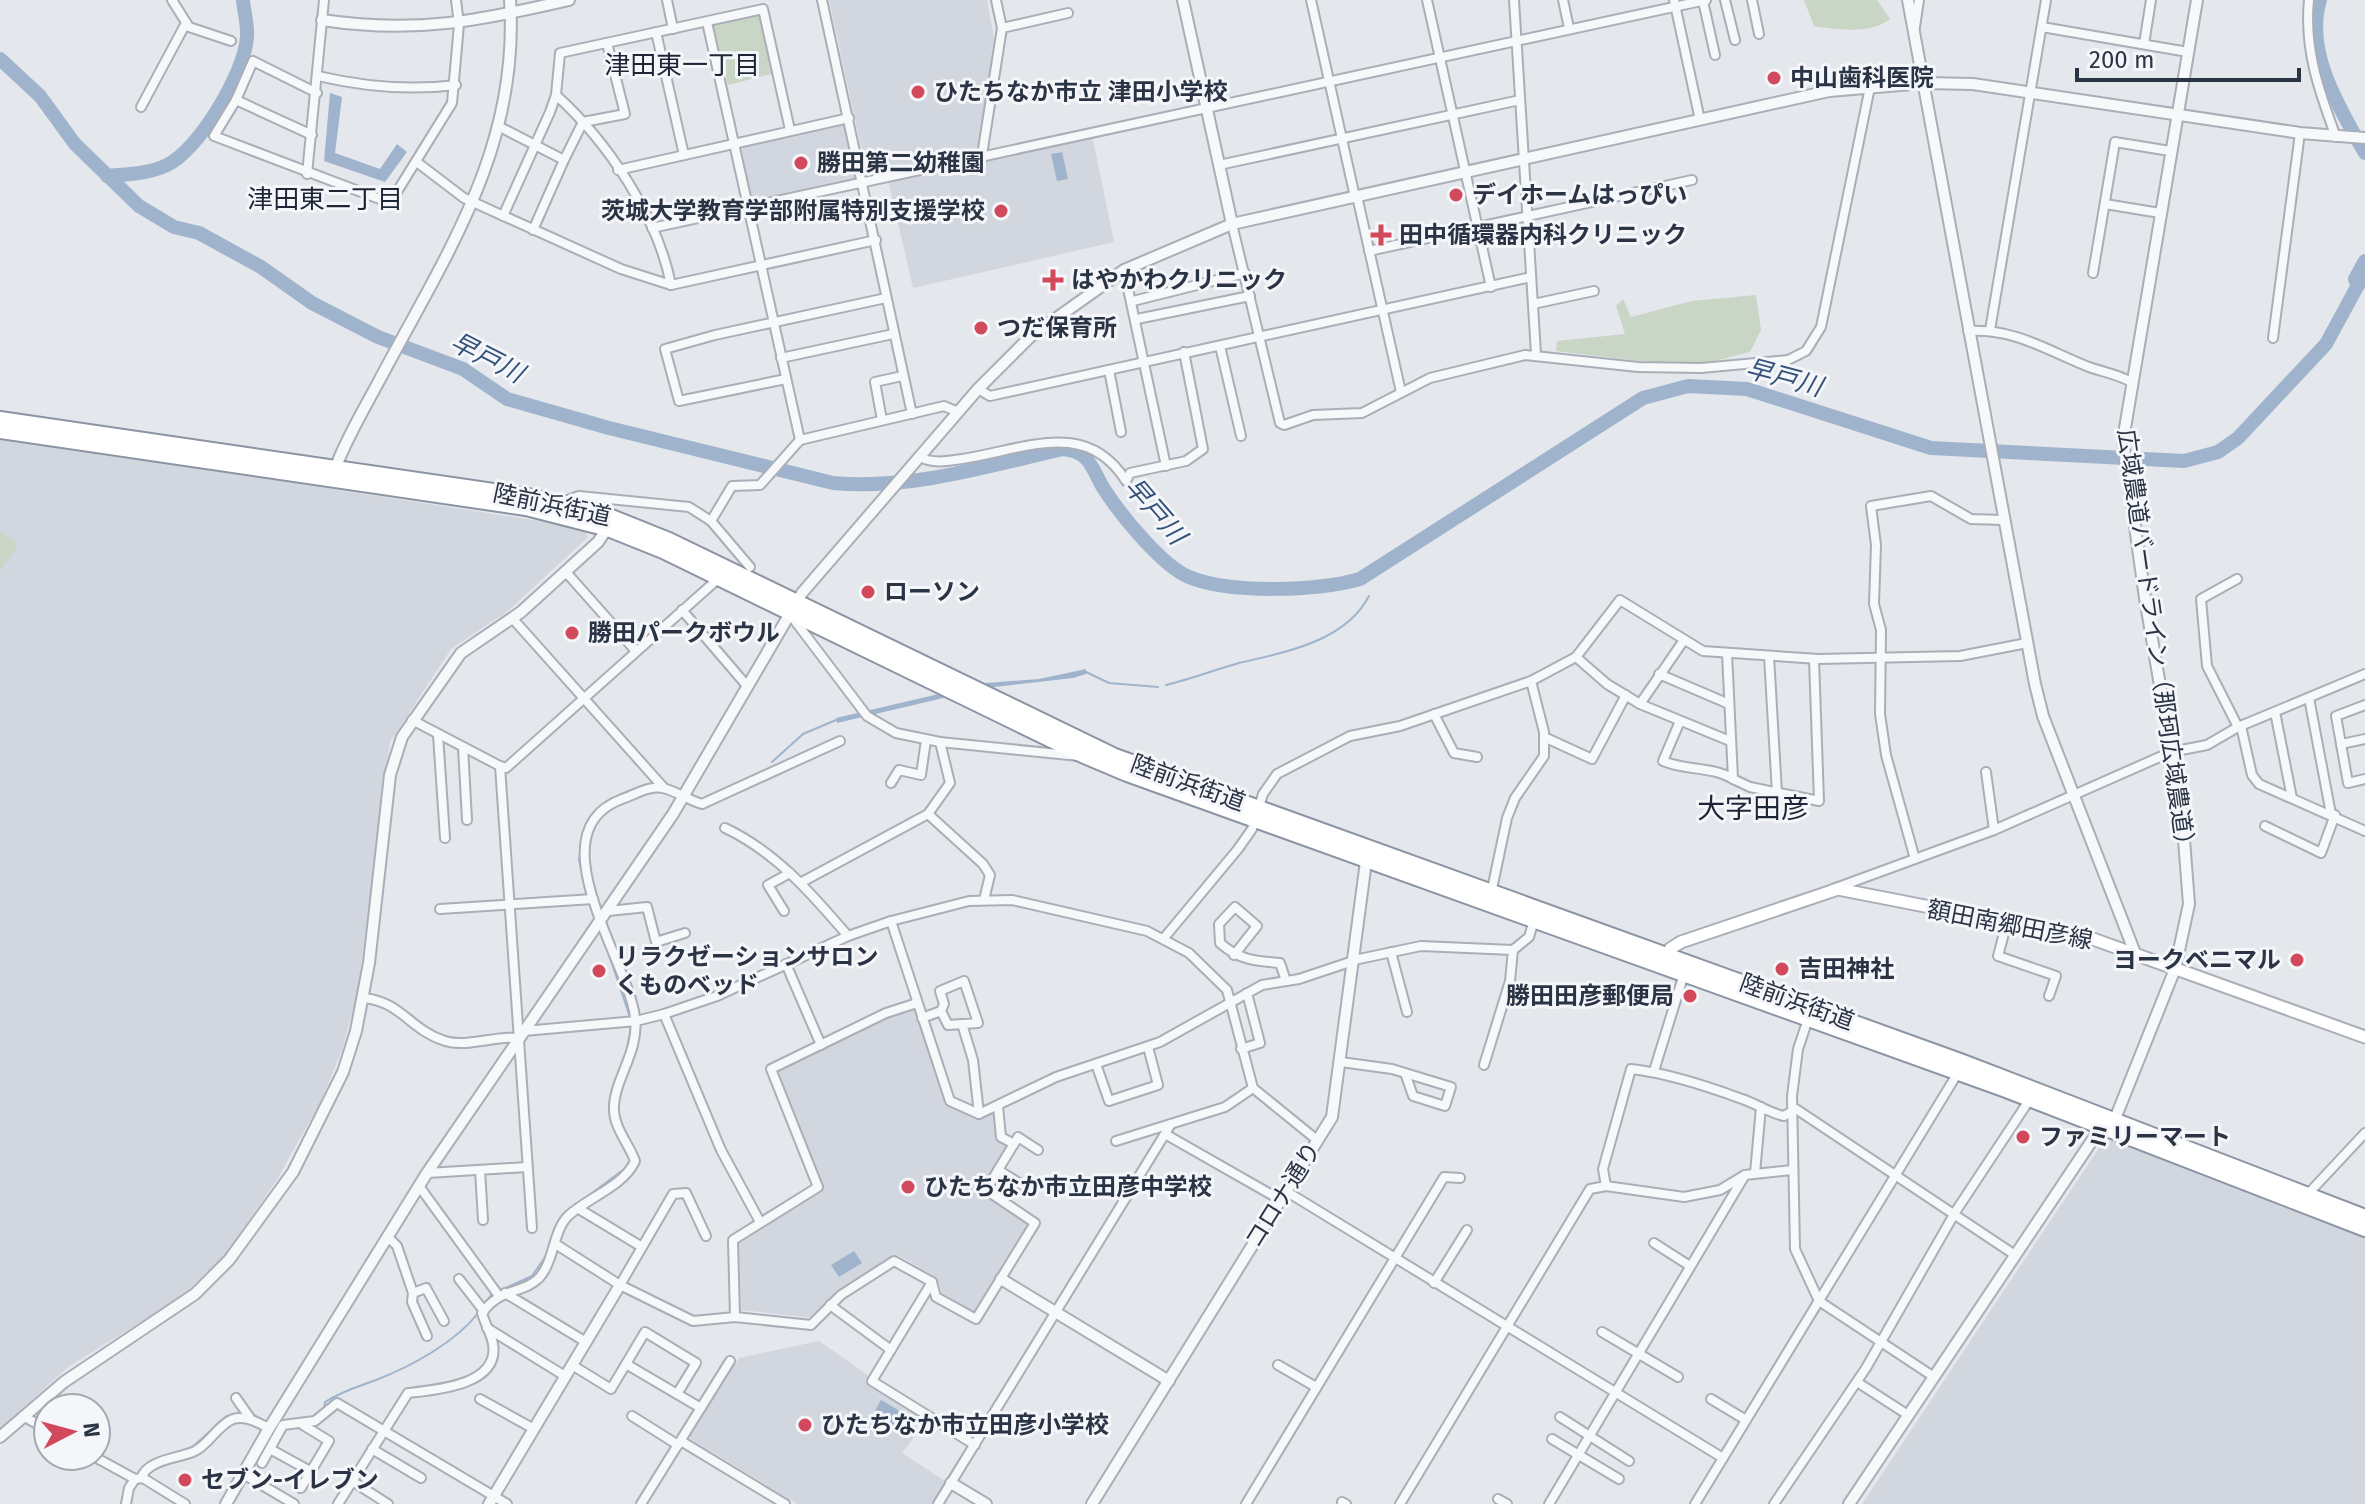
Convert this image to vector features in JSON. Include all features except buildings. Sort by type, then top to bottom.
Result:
[{"type":"highway","name":"陸前浜街道","points":[[0,419],[610,523],[719,578],[793,607]]},
{"type":"highway","name":"陸前浜街道","points":[[0,431],[561,503],[793,607],[1085,750],[1960,1067],[2115,1119],[2365,1217]]},
{"type":"highway","name":"陸前浜街道","points":[[1489,898],[1534,920],[1664,960]]},
{"type":"highway","name":"陸前浜街道","points":[[1960,1067],[2101,1128],[2365,1229]]},
{"type":"main road","name":"額田南郷田彦線","points":[[1664,960],[1681,942],[1832,890],[2065,932],[2135,953],[2365,1037]]},
{"type":"street","points":[[172,0],[186,23],[231,41]]},
{"type":"street","points":[[307,174],[324,0]]},
{"type":"street","points":[[317,93],[253,61],[236,100],[214,136],[307,174],[390,203],[418,163],[452,103],[459,24],[456,0]]},
{"type":"street","points":[[333,474],[473,201],[500,127],[512,62],[510,0]]},
{"type":"street","points":[[322,20],[406,28],[459,24],[569,0]]},
{"type":"street","points":[[667,0],[673,29]]},
{"type":"street","points":[[822,0],[912,414]]},
{"type":"street","points":[[982,155],[1002,28],[996,0]]},
{"type":"street","points":[[1183,0],[1258,338],[1280,423],[1284,425],[1313,415],[1362,413],[1430,378],[1536,354],[1638,367],[1701,368],[1788,360],[1800,356],[1821,327],[1833,284],[1870,87]]},
{"type":"street","points":[[1311,0],[1401,392]]},
{"type":"street","points":[[1427,0],[1491,287]]},
{"type":"street","points":[[1514,0],[1536,354]]},
{"type":"street","points":[[1563,0],[1569,28]]},
{"type":"street","points":[[652,228],[1207,109],[1675,3],[1705,0],[1715,55]]},
{"type":"street","points":[[1725,0],[1735,40]]},
{"type":"street","points":[[1752,0],[1759,34]]},
{"type":"street","points":[[1908,0],[2003,520],[2043,716],[2135,953]]},
{"type":"street","points":[[1915,36],[1919,0]]},
{"type":"street","points":[[1990,330],[2046,0]]},
{"type":"street","points":[[2144,44],[2151,0]]},
{"type":"street","name":"広域農道バードライン（那珂広域農道）","points":[[2115,1119],[2175,969],[2189,904],[2182,814],[2123,440],[2197,0]]},
{"type":"street","points":[[2309,0],[2307,43],[2320,94],[2336,137]]},
{"type":"street","points":[[1675,3],[1700,120]]},
{"type":"street","points":[[503,216],[556,95],[560,53],[763,9],[790,130]]},
{"type":"street","points":[[1002,28],[1068,13]]},
{"type":"street","points":[[707,22],[800,440]]},
{"type":"street","points":[[141,107],[186,23]]},
{"type":"street","points":[[2042,27],[2188,52]]},
{"type":"street","points":[[656,32],[684,155]]},
{"type":"street","points":[[583,122],[625,114],[607,43]]},
{"type":"street","points":[[318,76],[382,89],[418,90],[456,85]]},
{"type":"street","points":[[226,1504],[269,1428],[427,1173],[608,911],[681,798],[793,607],[978,389],[1046,324],[1124,270],[1232,224],[1829,91],[1924,83],[2031,90],[2300,133],[2365,138]]},
{"type":"street","points":[[556,95],[583,122],[618,170],[652,228],[671,285]]},
{"type":"street","points":[[236,100],[312,135]]},
{"type":"street","points":[[1219,165],[1520,100]]},
{"type":"street","points":[[618,170],[849,118]]},
{"type":"street","points":[[533,230],[583,122]]},
{"type":"street","points":[[500,127],[564,160]]},
{"type":"street","points":[[2273,338],[2300,133]]},
{"type":"street","points":[[2093,273],[2115,142],[2170,151]]},
{"type":"street","points":[[418,163],[473,201],[503,216],[621,269],[671,285],[876,240]]},
{"type":"street","points":[[1369,251],[1692,180]]},
{"type":"street","points":[[2105,204],[2160,213]]},
{"type":"street","points":[[1124,270],[1137,319],[1166,466]]},
{"type":"street","points":[[1133,301],[1245,273]]},
{"type":"street","points":[[978,389],[990,396],[1531,277]]},
{"type":"street","points":[[1533,304],[1594,291]]},
{"type":"street","points":[[1137,319],[1250,296]]},
{"type":"street","points":[[786,379],[679,401],[665,349],[886,298]]},
{"type":"street","points":[[1968,331],[1990,330],[2025,337],[2087,367],[2131,382]]},
{"type":"street","points":[[781,358],[893,334]]},
{"type":"street","points":[[1220,346],[1241,436]]},
{"type":"street","points":[[917,461],[945,461],[1066,442],[1087,444],[1117,466],[1126,481],[1130,473],[1186,461],[1203,449],[1184,352]]},
{"type":"street","points":[[1109,370],[1121,432]]},
{"type":"street","points":[[882,420],[875,382],[902,376]]},
{"type":"street","points":[[711,521],[732,486],[760,485],[800,440],[944,406],[958,412]]},
{"type":"street","points":[[561,503],[579,496],[689,507],[711,521],[750,567]]},
{"type":"street","points":[[1915,859],[1886,755],[1880,714],[1881,630],[1874,604],[1876,545],[1871,506],[1931,496],[1971,519],[2003,520]]},
{"type":"street","points":[[0,1437],[64,1382],[171,1313],[229,1260],[307,1147],[343,1072],[364,998],[390,775],[397,749],[412,720],[461,653],[513,619],[565,571],[610,523]]},
{"type":"street","points":[[565,571],[635,650]]},
{"type":"street","points":[[412,720],[506,768],[581,697],[719,578]]},
{"type":"street","points":[[2237,579],[2201,599],[2207,666],[2239,727],[2252,775],[2259,784],[2365,831]]},
{"type":"street","points":[[1164,938],[1238,849],[1267,786],[1287,768],[1350,736],[1400,726],[1531,681],[1576,657],[1620,600],[1703,651],[1814,659],[1960,656],[2027,643]]},
{"type":"street","points":[[793,607],[867,716],[896,733],[926,740],[1069,758],[1085,750]]},
{"type":"street","points":[[682,610],[748,687]]},
{"type":"street","points":[[513,619],[665,789],[681,798],[702,804],[840,741]]},
{"type":"street","points":[[1640,704],[1684,640]]},
{"type":"street","points":[[1727,653],[1733,779]]},
{"type":"street","points":[[1769,656],[1777,793]]},
{"type":"street","points":[[1576,657],[1640,704],[1730,741]]},
{"type":"street","points":[[1680,721],[1663,761],[1676,767],[1722,772],[1733,779],[1777,793],[1819,801],[1814,659]]},
{"type":"street","points":[[1659,674],[1729,704]]},
{"type":"street","points":[[1832,890],[1994,830],[2171,752],[2207,745],[2239,727],[2365,674]]},
{"type":"street","points":[[1489,898],[1507,818],[1515,798],[1544,756],[1544,737],[1531,681]]},
{"type":"street","points":[[1544,737],[1592,759],[1626,695]]},
{"type":"street","points":[[2265,826],[2321,853],[2333,815],[2309,698]]},
{"type":"street","points":[[2365,705],[2336,716],[2348,783],[2365,779]]},
{"type":"street","points":[[2275,712],[2292,798]]},
{"type":"street","points":[[1434,714],[1449,748],[1454,753],[1477,757]]},
{"type":"street","points":[[438,735],[445,838]]},
{"type":"street","points":[[2341,744],[2365,739]]},
{"type":"street","points":[[891,783],[899,770],[921,775],[926,740]]},
{"type":"street","points":[[802,882],[928,814],[950,783],[940,742]]},
{"type":"street","points":[[463,747],[467,820]]},
{"type":"street","points":[[500,766],[522,1034],[532,1228]]},
{"type":"street","points":[[1986,772],[1994,830]]},
{"type":"street","points":[[484,1311],[502,1294],[526,1286],[541,1276],[566,1219],[635,1161],[617,1125],[613,1106],[633,1049],[636,1021],[624,975],[593,899],[585,865],[586,839],[591,823],[602,809],[651,788],[665,789]]},
{"type":"street","points":[[928,814],[983,864],[990,875],[984,900]]},
{"type":"street","points":[[725,828],[745,838],[802,882],[848,936]]},
{"type":"street","name":"コロナ通り","points":[[1092,1504],[1332,1117],[1367,854]]},
{"type":"street","points":[[784,911],[768,885],[790,873]]},
{"type":"street","points":[[440,909],[593,899]]},
{"type":"street","points":[[364,998],[384,1000],[400,1010],[419,1031],[449,1042],[636,1021],[717,996],[848,936],[891,921],[984,900],[1040,904],[1164,938],[1189,953],[1227,990],[1253,1088],[1317,1140]]},
{"type":"street","points":[[608,911],[647,907],[656,942],[685,933]]},
{"type":"street","points":[[1234,955],[1257,926],[1235,907],[1219,924],[1220,943],[1234,955],[1280,963],[1286,981]]},
{"type":"street","points":[[891,921],[950,1101],[979,1114],[1033,1087],[1148,1047],[1262,985],[1421,946],[1513,950],[1525,943],[1534,920]]},
{"type":"street","points":[[2007,922],[1998,956],[2056,976],[2049,996]]},
{"type":"street","points":[[1484,1065],[1510,981],[1513,950]]},
{"type":"street","points":[[1391,952],[1407,1012]]},
{"type":"street","points":[[786,964],[821,1045]]},
{"type":"street","points":[[1654,1071],[1685,967]]},
{"type":"street","points":[[922,1018],[941,1011],[944,1004],[940,991],[964,981],[978,1023],[948,1025],[941,1011]]},
{"type":"street","points":[[1241,1049],[1260,1043],[1247,993]]},
{"type":"street","points":[[735,1317],[733,1240],[818,1187],[771,1069],[886,1013],[917,1003]]},
{"type":"street","points":[[1810,1013],[1798,1049],[1791,1114],[1795,1249],[1819,1301],[1934,1377]]},
{"type":"street","points":[[664,1014],[721,1150],[760,1222]]},
{"type":"street","points":[[962,1024],[973,1060],[979,1114]]},
{"type":"street","points":[[1096,1064],[1109,1101],[1158,1085],[1148,1047]]},
{"type":"street","points":[[1341,1062],[1405,1073],[1451,1087],[1445,1106],[1413,1096],[1405,1073]]},
{"type":"street","points":[[1695,1504],[1960,1067]]},
{"type":"street","points":[[1606,1186],[1603,1169],[1631,1069],[1654,1071],[1777,1114],[1791,1114],[1796,1109],[2015,1255]]},
{"type":"street","points":[[1116,1141],[1225,1107],[1253,1088]]},
{"type":"street","points":[[1774,1504],[1857,1382],[1954,1214],[2030,1099]]},
{"type":"street","points":[[998,1106],[1001,1137],[1014,1144]]},
{"type":"street","points":[[1549,1504],[1690,1266],[1750,1174],[1761,1107]]},
{"type":"street","points":[[1849,1504],[2101,1128],[2115,1119]]},
{"type":"street","points":[[938,1504],[1171,1124]]},
{"type":"street","points":[[2307,1195],[2365,1133]]},
{"type":"street","points":[[1165,1134],[1282,1194],[1394,1259],[1723,1458]]},
{"type":"street","points":[[557,1245],[620,1285],[693,1321],[735,1317],[811,1325],[830,1305],[894,1261],[932,1282],[936,1297],[976,1319],[1035,1223],[986,1190],[1018,1137],[1038,1150]]},
{"type":"street","points":[[427,1173],[527,1167]]},
{"type":"street","points":[[480,1170],[483,1220]]},
{"type":"street","points":[[998,1170],[1032,1191]]},
{"type":"street","points":[[1400,1504],[1590,1189],[1606,1186],[1684,1197],[1720,1190],[1750,1174],[1792,1170]]},
{"type":"street","points":[[1246,1504],[1444,1177],[1460,1178]]},
{"type":"street","points":[[419,1186],[502,1294],[586,1342]]},
{"type":"street","points":[[491,1500],[673,1194],[686,1193],[706,1236]]},
{"type":"street","points":[[579,1209],[642,1247]]},
{"type":"street","points":[[1434,1283],[1467,1230]]},
{"type":"street","points":[[388,1237],[397,1246],[413,1293],[412,1302],[427,1336]]},
{"type":"street","points":[[1654,1243],[1690,1266]]},
{"type":"street","points":[[338,1504],[408,1393],[443,1389],[484,1373],[490,1363],[493,1345],[486,1328],[484,1311],[459,1279]]},
{"type":"street","points":[[1001,1279],[1169,1381]]},
{"type":"street","points":[[932,1282],[872,1381],[975,1445]]},
{"type":"street","points":[[413,1293],[426,1288],[444,1321]]},
{"type":"street","points":[[830,1305],[891,1350]]},
{"type":"street","points":[[486,1328],[565,1376]]},
{"type":"street","points":[[572,1365],[611,1389],[645,1332],[696,1363],[677,1394]]},
{"type":"street","points":[[1602,1332],[1678,1377]]},
{"type":"street","points":[[641,1504],[730,1361]]},
{"type":"street","points":[[626,1364],[701,1408]]},
{"type":"street","points":[[1278,1365],[1316,1387]]},
{"type":"street","points":[[1857,1382],[1908,1415]]},
{"type":"street","points":[[236,1398],[250,1418],[269,1428]]},
{"type":"street","points":[[480,1399],[534,1429]]},
{"type":"street","points":[[1711,1399],[1746,1420]]},
{"type":"street","points":[[262,1463],[283,1425],[321,1419],[337,1403],[385,1429],[491,1500],[507,1504]]},
{"type":"street","points":[[23,1416],[32,1421]]},
{"type":"street","points":[[632,1416],[785,1504]]},
{"type":"street","points":[[1560,1417],[1629,1461]]},
{"type":"street","points":[[126,1504],[135,1477],[170,1458],[195,1451],[234,1419],[250,1418]]},
{"type":"street","points":[[301,1488],[329,1441],[302,1424]]},
{"type":"street","points":[[1552,1439],[1619,1479]]},
{"type":"street","points":[[270,1449],[310,1471]]},
{"type":"street","points":[[372,1449],[421,1478]]},
{"type":"street","points":[[112,1466],[185,1504]]},
{"type":"street","points":[[243,1474],[294,1504]]},
{"type":"street","points":[[352,1481],[388,1504]]},
{"type":"street","points":[[951,1483],[986,1504]]},
{"type":"shaded area","name":"ひたちなか市立 津田小学校","points":[[829,0],[987,0],[994,37],[980,148],[867,175]]},
{"type":"shaded area","name":"勝田第二幼稚園","points":[[847,122],[860,180],[753,204],[741,146]]},
{"type":"shaded area","name":"茨城大学教育学部附属特別支援学校","points":[[1092,135],[1114,242],[913,288],[888,180]]},
{"type":"shaded area","points":[[0,438],[584,530],[588,537],[508,611],[451,649],[390,742],[358,991],[342,1050],[321,1101],[276,1181],[225,1255],[181,1297],[68,1367],[41,1392],[32,1392],[32,1400],[0,1429]]},
{"type":"shaded area","name":"ひたちなか市立田彦中学校","points":[[916,1006],[949,1102],[977,1116],[996,1111],[998,1136],[1009,1148],[982,1191],[1032,1223],[976,1313],[942,1293],[937,1278],[898,1255],[839,1292],[813,1318],[741,1310],[739,1240],[822,1186],[777,1069],[887,1015]]},
{"type":"shaded area","points":[[2114,1140],[2365,1238],[2365,1504],[1862,1504],[2103,1142]]},
{"type":"shaded area","name":"ひたちなか市立田彦小学校","points":[[819,1341],[869,1376],[873,1387],[917,1414],[914,1437],[902,1453],[948,1483],[935,1504],[797,1504],[686,1436],[739,1358]]},
{"type":"green space","points":[[1804,0],[1877,0],[1890,19],[1864,29],[1814,26]]},
{"type":"green space","points":[[761,12],[775,73],[728,85],[713,24]]},
{"type":"green space","points":[[1756,295],[1761,330],[1750,352],[1703,364],[1639,361],[1556,351],[1557,341],[1625,334],[1616,306],[1623,299],[1631,317],[1692,301]]},
{"type":"green space","points":[[0,531],[15,541],[16,549],[0,571]]},
{"type":"water","points":[[330,93],[342,97],[335,153],[380,169],[397,144],[407,152],[385,182],[324,161]]},
{"type":"water","points":[[1062,152],[1068,179],[1057,181],[1051,154]]},
{"type":"water","points":[[1086,669],[1086,674],[1073,678],[986,688],[837,723],[836,718],[986,683],[1039,679]]},
{"type":"water","points":[[854,1251],[862,1263],[839,1277],[831,1265]]},
{"type":"water","points":[[881,1400],[905,1414],[898,1428],[873,1414]]},
{"type":"waterway","points":[[107,176],[160,168],[180,157],[193,144],[218,108],[238,70],[247,32],[243,0]]},
{"type":"waterway","points":[[2320,0],[2316,20],[2321,60],[2327,80],[2365,153]]},
{"type":"waterway","name":"早戸川","points":[[0,59],[40,96],[75,144],[139,206],[174,227],[199,233],[261,267],[312,303],[378,337],[463,369],[507,399],[609,428],[833,483],[920,480],[1063,449],[1072,451],[1085,457],[1120,512],[1167,562],[1189,577],[1227,586],[1298,588],[1360,579],[1643,398],[1688,386],[1747,389],[1931,448],[2184,461],[2218,452],[2238,438],[2326,344],[2358,285],[2365,278]]},
{"type":"waterway","points":[[2357,284],[2355,279],[2365,261]]},
{"type":"waterway","points":[[1166,685],[1312,643],[1345,624],[1369,596]]},
{"type":"waterway","points":[[1086,672],[1109,683],[1158,687]]},
{"type":"waterway","points":[[772,762],[803,734],[836,720]]},
{"type":"waterway","points":[[600,808],[618,796]]},
{"type":"waterway","points":[[582,846],[579,860],[584,878]]},
{"type":"waterway","points":[[593,910],[595,918]]},
{"type":"waterway","points":[[603,937],[630,1017]]},
{"type":"waterway","points":[[626,1054],[631,1027]]},
{"type":"waterway","points":[[584,1199],[627,1167]]},
{"type":"waterway","points":[[501,1290],[532,1276],[548,1253]]},
{"type":"waterway","points":[[485,1304],[491,1295]]},
{"type":"waterway","points":[[324,1410],[325,1402],[331,1398],[390,1374],[432,1352],[479,1312]]},
{"type":"waterway","points":[[220,1423],[227,1416],[243,1413]]},
{"type":"waterway","points":[[253,1414],[264,1422]]},
{"type":"waterway","points":[[190,1449],[215,1427]]},
{"type":"waterway","points":[[164,1456],[184,1451]]},
{"type":"waterway","points":[[121,1504],[128,1480]]},
{"type":"place","name":"中山歯科医院","points":[[1774,78]]},
{"type":"place","name":"ひたちなか市立 津田小学校","points":[[918,92]]},
{"type":"place","name":"勝田第二幼稚園","points":[[801,163]]},
{"type":"place","name":"デイホームはっぴい","points":[[1456,195]]},
{"type":"place","name":"茨城大学教育学部附属特別支援学校","points":[[1001,211]]},
{"type":"place","name":"田中循環器内科クリニック","points":[[1381,235]]},
{"type":"place","name":"はやかわクリニック","points":[[1053,280]]},
{"type":"place","name":"つだ保育所","points":[[981,328]]},
{"type":"place","name":"ローソン","points":[[868,592]]},
{"type":"place","name":"勝田パークボウル","points":[[572,633]]},
{"type":"place","name":"ヨークベニマル","points":[[2297,960]]},
{"type":"place","name":"吉田神社","points":[[1782,969]]},
{"type":"place","name":"リラクゼーションサロン くものベッド","points":[[599,971]]},
{"type":"place","name":"勝田田彦郵便局","points":[[1690,996]]},
{"type":"place","name":"ファミリーマート","points":[[2023,1137]]},
{"type":"place","name":"ひたちなか市立田彦中学校","points":[[908,1187]]},
{"type":"place","name":"ひたちなか市立田彦小学校","points":[[805,1425]]},
{"type":"place","name":"セブン-イレブン","points":[[185,1480]]},
{"type":"district","name":"津田東一丁目","points":[[682,65]]},
{"type":"district","name":"津田東二丁目","points":[[325,199]]},
{"type":"district","name":"大字田彦","points":[[1753,808]]}]
